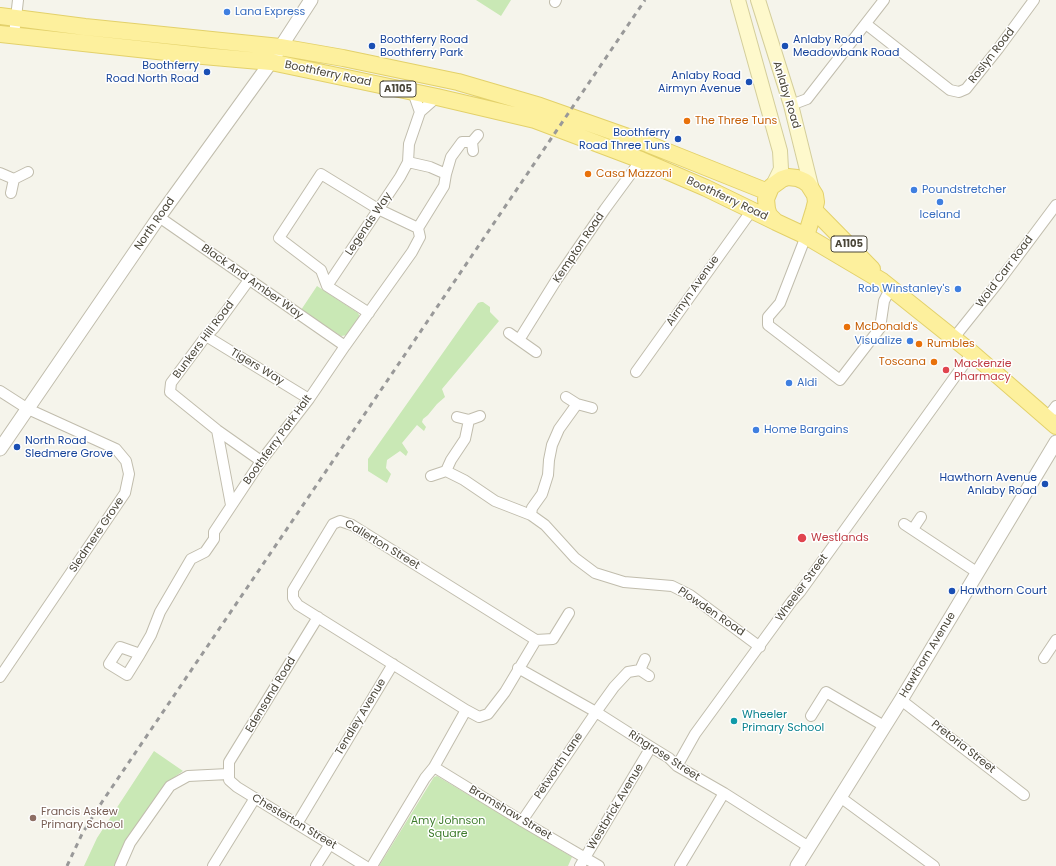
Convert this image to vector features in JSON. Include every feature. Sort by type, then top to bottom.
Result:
[{"type":"main road","name":"Anlaby Road","points":[[738,0],[780,151],[781,169],[771,188]]},
{"type":"main road","name":"Anlaby Road","points":[[758,0],[791,105],[812,190]]},
{"type":"main road","name":"Boothferry Road","points":[[0,16],[85,27],[280,47],[343,58],[458,82],[540,106],[771,188]]},
{"type":"main road","name":"Boothferry Road","points":[[7,35],[271,62],[437,97],[535,120],[641,160],[706,188],[781,224]]},
{"type":"main road","points":[[806,236],[814,210],[816,202],[812,190],[804,181],[788,177],[782,179],[771,188],[766,199],[769,215],[781,224],[798,226],[810,218],[814,210]]},
{"type":"main road","name":"A1105","points":[[814,210],[887,284],[1053,417]]},
{"type":"main road","name":"A1105","points":[[781,224],[806,236],[887,284]]},
{"type":"street","points":[[7,35],[16,18],[18,0]]},
{"type":"street","name":"North Road","points":[[0,450],[159,218],[271,62],[311,0]]},
{"type":"street","points":[[791,105],[807,99],[884,0]]},
{"type":"street","name":"Roslyn Road","points":[[866,24],[950,90],[959,92],[966,88],[998,49],[1034,0]]},
{"type":"street","points":[[412,92],[420,112]]},
{"type":"street","name":"Legends Way","points":[[327,286],[400,177],[408,162],[409,144],[420,112],[437,97]]},
{"type":"street","name":"Boothferry Park Halt","points":[[140,654],[151,636],[160,612],[192,559],[205,552],[214,539],[214,532],[261,461],[309,398],[412,252],[420,237],[418,228],[444,186],[451,157],[462,142],[474,143]]},
{"type":"street","name":"Kempton Road","points":[[519,340],[605,209],[641,160]]},
{"type":"street","points":[[408,162],[430,167],[446,174]]},
{"type":"street","points":[[0,173],[14,179],[28,172]]},
{"type":"street","points":[[369,313],[327,286],[321,270],[280,238],[321,174],[378,209],[418,228]]},
{"type":"street","points":[[11,193],[14,179]]},
{"type":"street","name":"Wold Carr Road","points":[[954,339],[1056,205]]},
{"type":"street","name":"Airmyn Avenue","points":[[636,372],[752,210]]},
{"type":"street","name":"Black And Amber Way","points":[[159,218],[345,346]]},
{"type":"street","points":[[806,236],[780,303],[768,317],[768,325],[840,380],[880,328],[887,284]]},
{"type":"street","name":"Bunkers Hill Road","points":[[248,280],[214,328],[206,336],[171,382],[170,392],[216,430],[261,461]]},
{"type":"street","points":[[509,333],[536,352]]},
{"type":"street","name":"Tigers Way","points":[[206,336],[309,398]]},
{"type":"street","name":"Wheeler Street","points":[[678,766],[696,734],[972,353]]},
{"type":"street","name":"Sledmere Grove","points":[[0,391],[28,409],[116,449],[126,461],[128,474],[125,492],[0,677]]},
{"type":"street","points":[[566,397],[577,404],[592,408]]},
{"type":"street","points":[[531,515],[532,508],[542,494],[548,475],[552,444],[559,429],[577,404]]},
{"type":"street","points":[[457,417],[468,420],[480,416]]},
{"type":"street","points":[[431,476],[446,471],[451,460],[465,439],[468,420]]},
{"type":"street","points":[[216,430],[231,505]]},
{"type":"street","name":"Hawthorn Avenue","points":[[797,866],[901,700],[1056,442]]},
{"type":"street","name":"Plowden Road","points":[[446,471],[464,480],[495,501],[531,515],[545,525],[575,558],[595,573],[624,582],[672,586],[690,595],[760,647]]},
{"type":"street","points":[[921,517],[908,526],[978,573]]},
{"type":"street","name":"Callerton Street","points":[[518,668],[505,692],[488,714],[479,717],[298,605],[294,598],[293,590],[332,524],[340,521],[352,525],[536,640]]},
{"type":"street","points":[[518,668],[536,640],[553,639],[570,612]]},
{"type":"street","name":"Edensand Road","points":[[228,774],[229,762],[318,617]]},
{"type":"street","points":[[1044,658],[1056,640]]},
{"type":"street","points":[[645,659],[640,670],[649,676]]},
{"type":"street","name":"Tendley Avenue","points":[[297,824],[393,664]]},
{"type":"street","name":"Ringrose Street","points":[[518,668],[596,712],[669,758],[678,766],[724,793],[809,847]]},
{"type":"street","name":"Petworth Lane","points":[[522,821],[614,687],[628,672],[640,670]]},
{"type":"street","points":[[811,716],[826,692],[884,726]]},
{"type":"street","name":"Pretoria Street","points":[[901,700],[1024,795]]},
{"type":"street","points":[[372,866],[434,767],[466,710]]},
{"type":"street","name":"Westbrick Avenue","points":[[583,862],[651,747]]},
{"type":"street","name":"Bramshaw Street","points":[[434,767],[522,821],[583,862],[599,866]]},
{"type":"street","points":[[120,866],[130,843],[170,786],[188,776],[228,774]]},
{"type":"street","name":"Chesterton Street","points":[[228,774],[229,780],[237,787],[366,866]]},
{"type":"street","points":[[680,866],[724,793]]},
{"type":"street","points":[[840,797],[934,866]]},
{"type":"street","points":[[213,866],[255,798]]},
{"type":"street","points":[[316,866],[330,844]]},
{"type":"green space","points":[[476,0],[511,0],[501,16]]},
{"type":"green space","points":[[317,286],[358,313],[361,319],[348,335],[341,336],[301,310]]},
{"type":"green space","points":[[481,302],[490,307],[490,312],[499,321],[442,389],[445,397],[423,419],[422,422],[426,427],[424,431],[417,425],[402,443],[408,452],[406,456],[400,451],[387,460],[386,468],[391,474],[387,483],[368,471],[368,459],[478,303]]},
{"type":"green space","points":[[154,751],[183,771],[166,783],[117,866],[84,866],[97,838]]},
{"type":"green space","name":"Amy Johnson Square","points":[[437,776],[572,857],[568,866],[379,866],[434,777]]},
{"type":"railway","points":[[67,866],[82,834],[102,802],[645,0]]},
{"type":"place","name":"Lana Express","points":[[227,12]]},
{"type":"place","name":"Boothferry Road Boothferry Park","points":[[372,46]]},
{"type":"place","name":"Anlaby Road Meadowbank Road","points":[[785,46]]},
{"type":"place","name":"Boothferry Road North Road","points":[[207,72]]},
{"type":"place","name":"Anlaby Road Airmyn Avenue","points":[[749,82]]},
{"type":"place","name":"The Three Tuns","points":[[687,121]]},
{"type":"place","name":"Boothferry Road Three Tuns","points":[[678,139]]},
{"type":"place","name":"Casa Mazzoni","points":[[588,174]]},
{"type":"place","name":"Poundstretcher","points":[[914,190]]},
{"type":"place","name":"Iceland","points":[[940,202]]},
{"type":"place","name":"Rob Winstanley's","points":[[958,289]]},
{"type":"place","name":"McDonald's","points":[[847,327]]},
{"type":"place","name":"Visualize","points":[[910,341]]},
{"type":"place","name":"Rumbles","points":[[919,344]]},
{"type":"place","name":"Toscana","points":[[934,362]]},
{"type":"place","name":"Mackenzie Pharmacy","points":[[946,370]]},
{"type":"place","name":"Aldi","points":[[789,383]]},
{"type":"place","name":"Home Bargains","points":[[756,430]]},
{"type":"place","name":"North Road Sledmere Grove","points":[[17,447]]},
{"type":"place","name":"Hawthorn Avenue Anlaby Road","points":[[1045,484]]},
{"type":"place","name":"Westlands","points":[[802,538]]},
{"type":"place","name":"Hawthorn Court","points":[[952,591]]},
{"type":"place","name":"Wheeler Primary School","points":[[734,721]]},
{"type":"place","name":"Francis Askew Primary School","points":[[33,818]]}]
